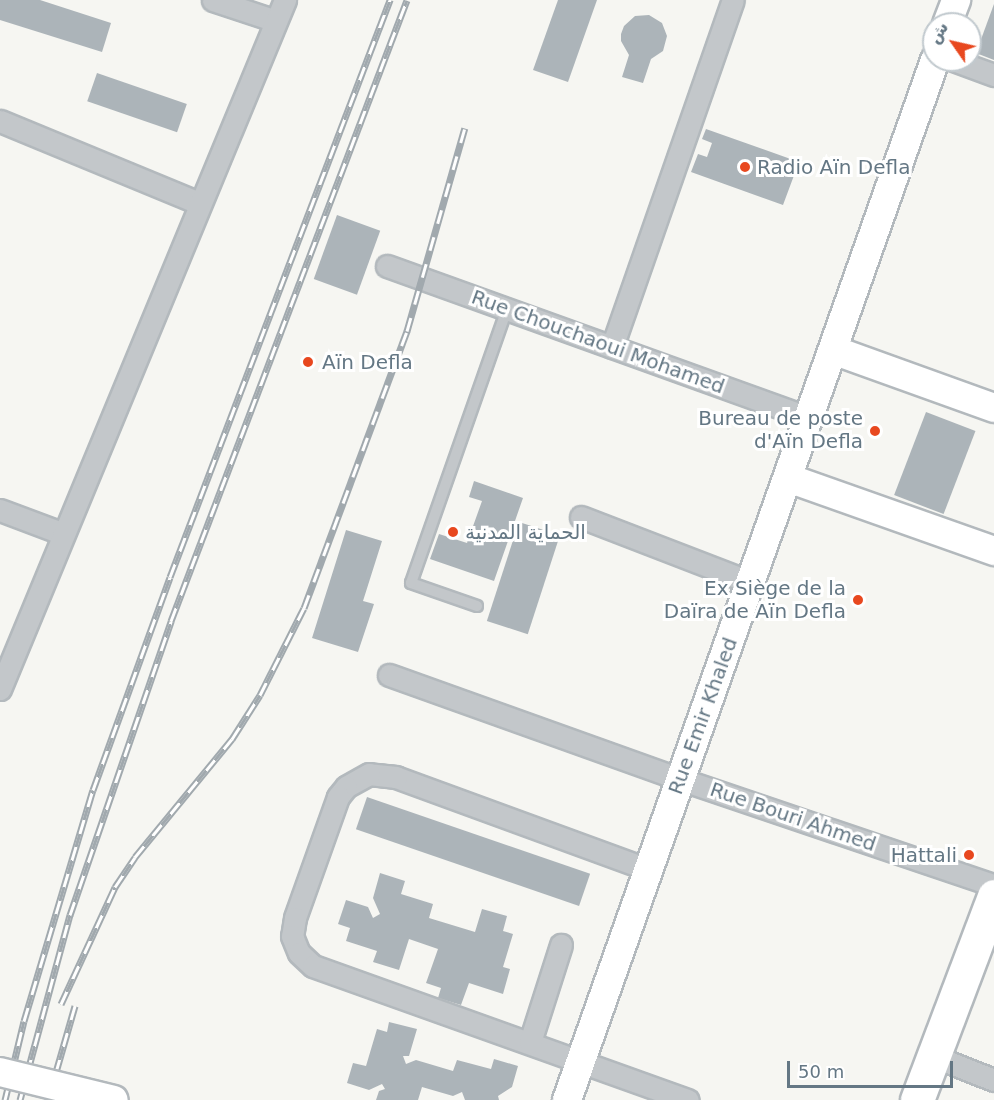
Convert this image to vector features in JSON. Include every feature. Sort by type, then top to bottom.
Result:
[{"type":"main road","points":[[917,1100],[994,896]]},
{"type":"street","points":[[213,0],[276,21]]},
{"type":"street","points":[[0,689],[4,665],[64,534],[285,0]]},
{"type":"street","points":[[612,347],[733,0]]},
{"type":"street","name":"Rue Emir Khaled","points":[[567,1100],[647,869],[752,583],[931,72]]},
{"type":"street","points":[[2,126],[200,203]]},
{"type":"street","name":"Rue Chouchaoui Mohamed","points":[[387,266],[809,418]]},
{"type":"street","points":[[833,350],[994,408]]},
{"type":"street","points":[[788,478],[994,551]]},
{"type":"street","points":[[0,510],[64,534]]},
{"type":"street","points":[[581,517],[752,583]]},
{"type":"street","name":"Rue Bouri Ahmed","points":[[389,675],[680,779],[994,885]]},
{"type":"street","points":[[647,869],[396,777],[382,774],[363,776],[346,787],[338,797],[292,927],[299,953],[313,966],[688,1100]]},
{"type":"street","points":[[530,1042],[561,945]]},
{"type":"street","points":[[933,1056],[994,1080]]},
{"type":"street","points":[[0,1072],[114,1100]]},
{"type":"lane","points":[[477,606],[411,583],[507,309]]},
{"type":"building","points":[[0,0],[40,0],[111,23],[102,52],[0,20]]},
{"type":"building","points":[[558,0],[597,0],[568,82],[533,70]]},
{"type":"building","points":[[994,4],[994,60],[982,55],[982,37]]},
{"type":"building","points":[[649,15],[662,23],[667,36],[663,51],[651,59],[643,83],[622,77],[629,55],[621,41],[621,34],[624,26],[635,16]]},
{"type":"building","points":[[97,73],[187,104],[177,132],[87,101]]},
{"type":"building","name":"Radio Aïn Defla","points":[[706,129],[799,162],[783,205],[691,172],[698,154],[707,157],[712,143],[702,139]]},
{"type":"building","points":[[337,215],[380,231],[357,295],[314,279]]},
{"type":"building","points":[[926,412],[975,431],[944,514],[894,495]]},
{"type":"building","points":[[474,481],[523,498],[494,581],[430,559],[439,534],[467,543],[482,501],[469,497]]},
{"type":"building","points":[[519,522],[560,535],[528,634],[487,621]]},
{"type":"building","points":[[346,530],[382,541],[363,601],[374,604],[358,652],[312,638]]},
{"type":"building","points":[[367,797],[590,874],[579,906],[356,829]]},
{"type":"building","points":[[380,873],[405,881],[401,894],[433,904],[429,918],[475,932],[482,909],[507,916],[503,931],[513,934],[503,967],[510,969],[503,994],[469,983],[461,1005],[438,998],[441,988],[426,983],[438,949],[409,939],[399,970],[373,962],[377,951],[346,941],[350,928],[338,924],[346,900],[368,907],[373,918],[380,914],[373,898]]},
{"type":"building","points":[[389,1022],[417,1029],[409,1056],[403,1056],[406,1064],[416,1060],[453,1071],[457,1060],[491,1069],[494,1059],[518,1066],[512,1087],[498,1096],[499,1100],[465,1100],[462,1092],[453,1096],[422,1087],[418,1100],[376,1100],[379,1091],[385,1089],[382,1084],[369,1090],[347,1083],[353,1063],[366,1066],[377,1029],[387,1032]]},
{"type":"railway","points":[[5,1100],[24,1021],[93,790],[170,577],[390,0]]},
{"type":"railway","points":[[20,1100],[70,915],[171,621],[407,0]]},
{"type":"railway","points":[[61,1004],[115,887],[135,857],[232,739],[260,695],[304,608],[407,331],[465,128]]},
{"type":"railway","points":[[48,1100],[75,1006]]},
{"type":"place","name":"Radio Aïn Defla","points":[[745,167]]},
{"type":"place","name":"Aïn Defla","points":[[308,362]]},
{"type":"place","name":"Bureau de poste d'Aïn Defla","points":[[875,431]]},
{"type":"place","name":"الحماية المدنية","points":[[453,532]]},
{"type":"place","name":"Ex Siège de la Daïra de Aïn Defla","points":[[858,600]]},
{"type":"place","name":"Hattali","points":[[969,855]]}]
